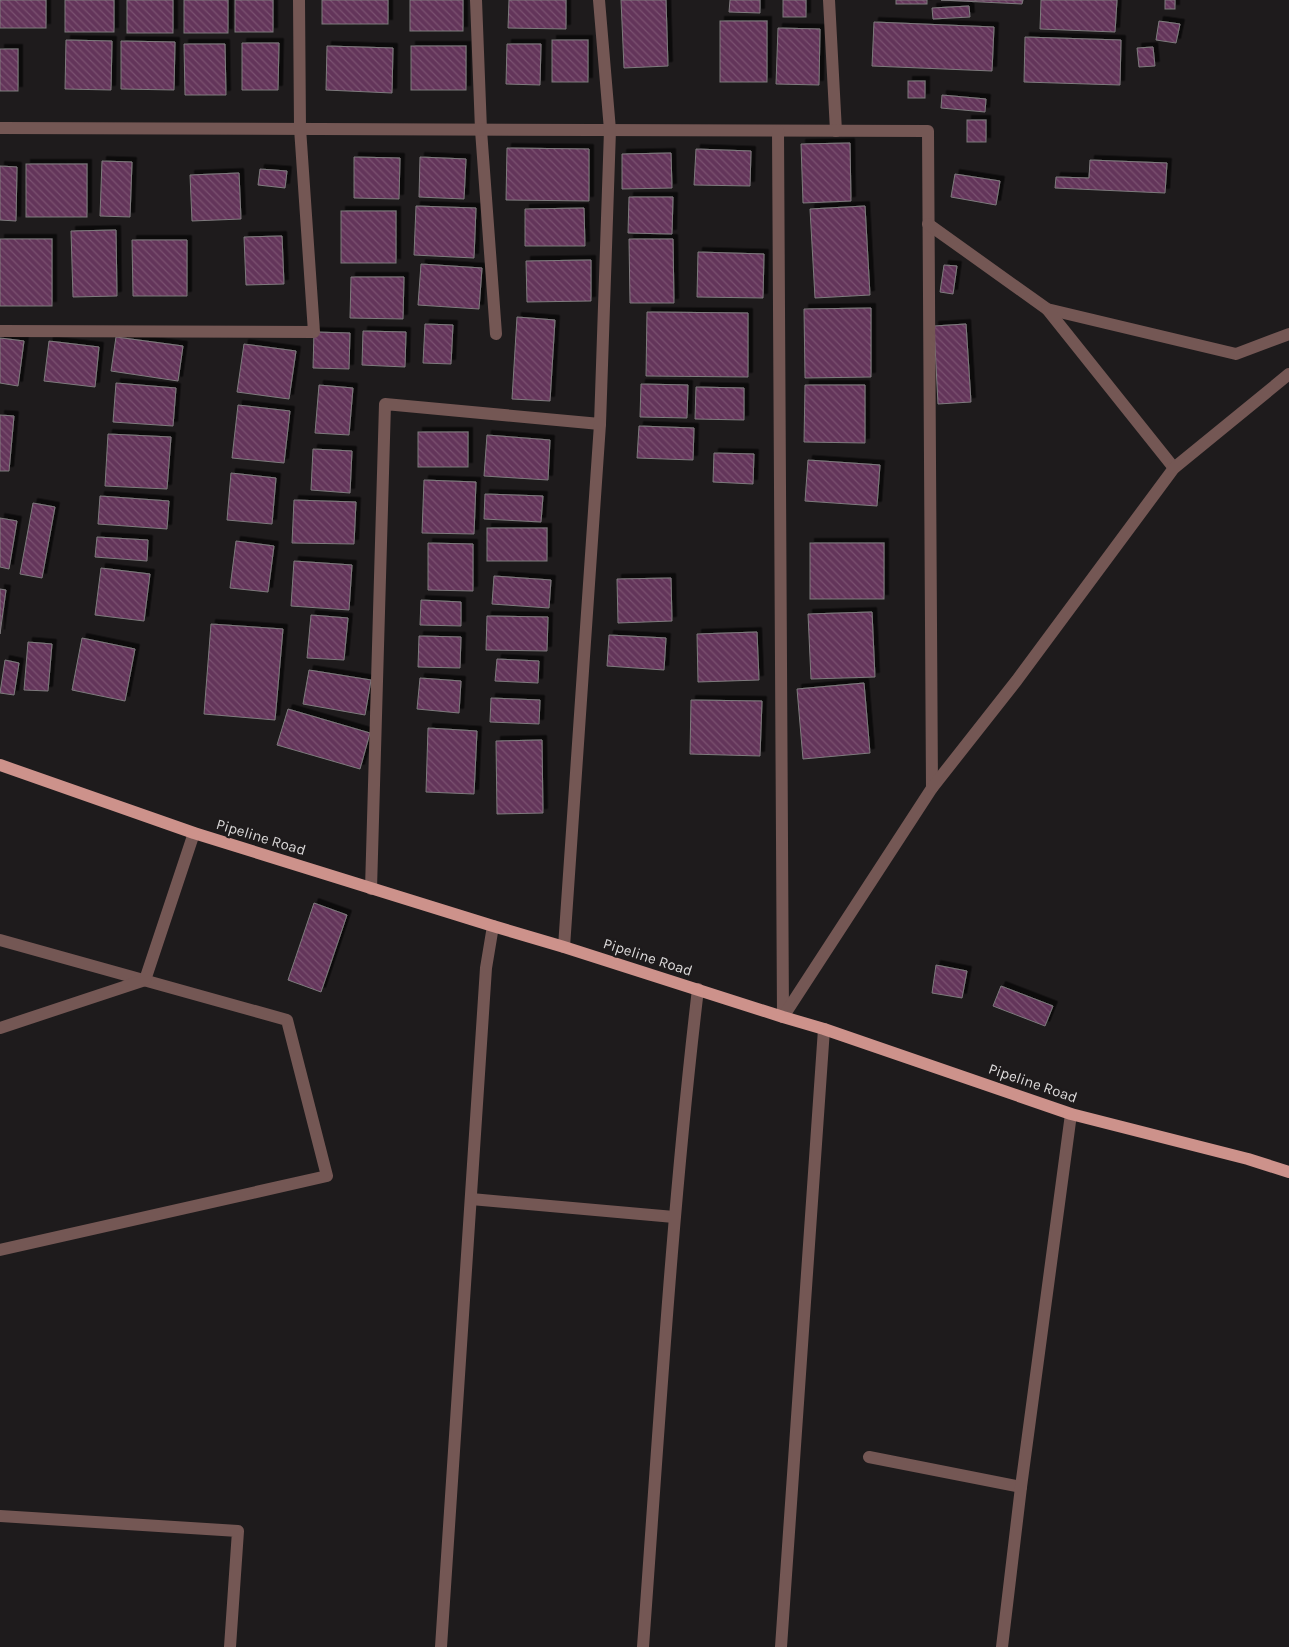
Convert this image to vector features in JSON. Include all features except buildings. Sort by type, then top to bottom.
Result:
[{"type":"main road","name":"Pipeline Road","points":[[0,765],[194,833],[824,1029],[1071,1114],[1248,1159],[1289,1172]]},
{"type":"street","points":[[0,331],[314,332],[300,128],[299,0]]},
{"type":"street","points":[[476,0],[480,130],[496,334]]},
{"type":"street","points":[[564,947],[600,424],[610,130],[599,0]]},
{"type":"street","points":[[829,0],[836,130]]},
{"type":"street","points":[[0,128],[928,131],[932,788]]},
{"type":"street","points":[[778,130],[782,1017]]},
{"type":"street","points":[[928,224],[1047,310],[1174,468]]},
{"type":"street","points":[[1047,310],[1236,354],[1289,334]]},
{"type":"street","points":[[782,1017],[932,788],[1017,680],[1174,468],[1289,374]]},
{"type":"street","points":[[371,889],[385,404],[600,424]]},
{"type":"street","points":[[145,980],[194,833]]},
{"type":"street","points":[[441,1647],[486,968],[493,926]]},
{"type":"street","points":[[0,940],[287,1020],[327,1176],[0,1250]]},
{"type":"street","points":[[0,1028],[145,980]]},
{"type":"street","points":[[642,1647],[674,1217],[698,989]]},
{"type":"street","points":[[781,1647],[824,1029]]},
{"type":"street","points":[[1002,1647],[1020,1487],[1071,1114]]},
{"type":"street","points":[[471,1199],[674,1217]]},
{"type":"street","points":[[869,1458],[1020,1487]]},
{"type":"street","points":[[0,1516],[238,1530],[230,1647]]}]
